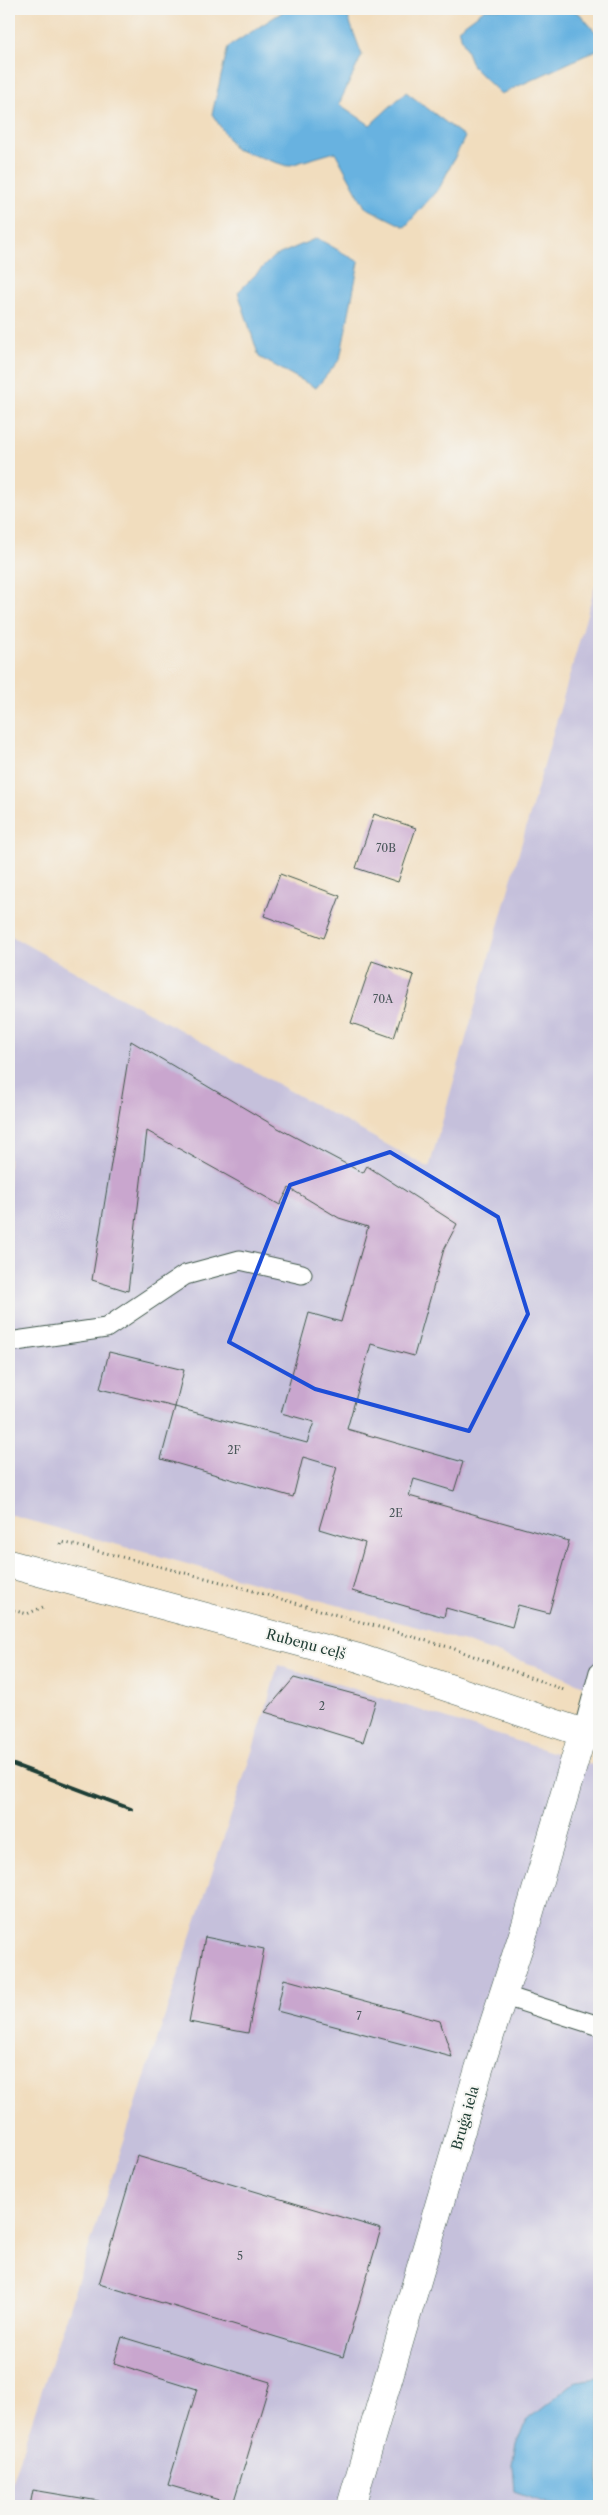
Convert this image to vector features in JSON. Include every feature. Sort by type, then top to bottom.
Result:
[{"type":"street","name":"Rubeņu ceļš","points":[[9,1564],[359,1658],[591,1735]]},
{"type":"street","name":"Bruģa iela","points":[[351,2506],[502,1995],[591,1735]]},
{"type":"lane","points":[[9,1342],[106,1328],[184,1274],[240,1260],[302,1274]]},
{"type":"lane","points":[[591,1735],[599,1672]]},
{"type":"lane","points":[[502,1995],[599,2026]]},
{"type":"highlighted area","points":[[390,1152],[498,1217],[528,1314],[469,1431],[315,1389],[229,1342],[290,1185]]},
{"type":"shaded area","points":[[599,572],[599,1693],[545,1669],[428,1630],[9,1515],[9,935],[429,1168]]},
{"type":"shaded area","points":[[278,1665],[599,1767],[599,2506],[9,2506],[9,2490],[265,1712]]},
{"type":"water","points":[[287,9],[345,9],[362,55],[339,104],[370,125],[406,92],[465,137],[440,187],[405,227],[365,207],[335,152],[287,166],[235,149],[212,114],[228,47]]},
{"type":"water","points":[[485,9],[569,9],[580,14],[599,36],[599,49],[501,94],[473,67],[458,29]]},
{"type":"water","points":[[317,238],[359,262],[340,359],[316,388],[259,357],[238,292],[273,257]]},
{"type":"water","points":[[599,2378],[599,2506],[554,2506],[515,2492],[513,2465],[517,2445],[527,2420],[576,2381]]},
{"type":"building","points":[[374,814],[416,828],[398,882],[356,868]]},
{"type":"building","points":[[280,874],[340,896],[324,938],[264,916]]},
{"type":"building","points":[[372,961],[414,975],[394,1038],[351,1023]]},
{"type":"building","points":[[131,1041],[278,1128],[363,1173],[367,1166],[457,1224],[444,1249],[414,1356],[371,1344],[347,1429],[463,1462],[454,1491],[414,1479],[409,1496],[569,1541],[549,1613],[518,1605],[512,1627],[446,1608],[444,1617],[352,1591],[365,1543],[319,1529],[337,1467],[303,1457],[293,1497],[161,1459],[175,1407],[307,1443],[314,1422],[281,1413],[309,1313],[341,1322],[368,1227],[339,1218],[289,1188],[280,1205],[147,1131],[128,1291],[92,1280]]},
{"type":"building","points":[[109,1352],[184,1370],[175,1407],[100,1389]]},
{"type":"building","points":[[294,1678],[376,1700],[363,1742],[265,1712]]},
{"type":"building","points":[[205,1937],[264,1949],[248,2033],[189,2022]]},
{"type":"building","points":[[284,1979],[440,2021],[452,2057],[277,2011]]},
{"type":"building","points":[[137,2156],[381,2229],[343,2357],[99,2284]]},
{"type":"building","points":[[122,2337],[270,2382],[233,2504],[168,2485],[197,2389],[114,2363]]},
{"type":"building","points":[[33,2490],[99,2501],[98,2506],[30,2506]]},
{"type":"railway","points":[[9,1763],[131,1809]]}]
